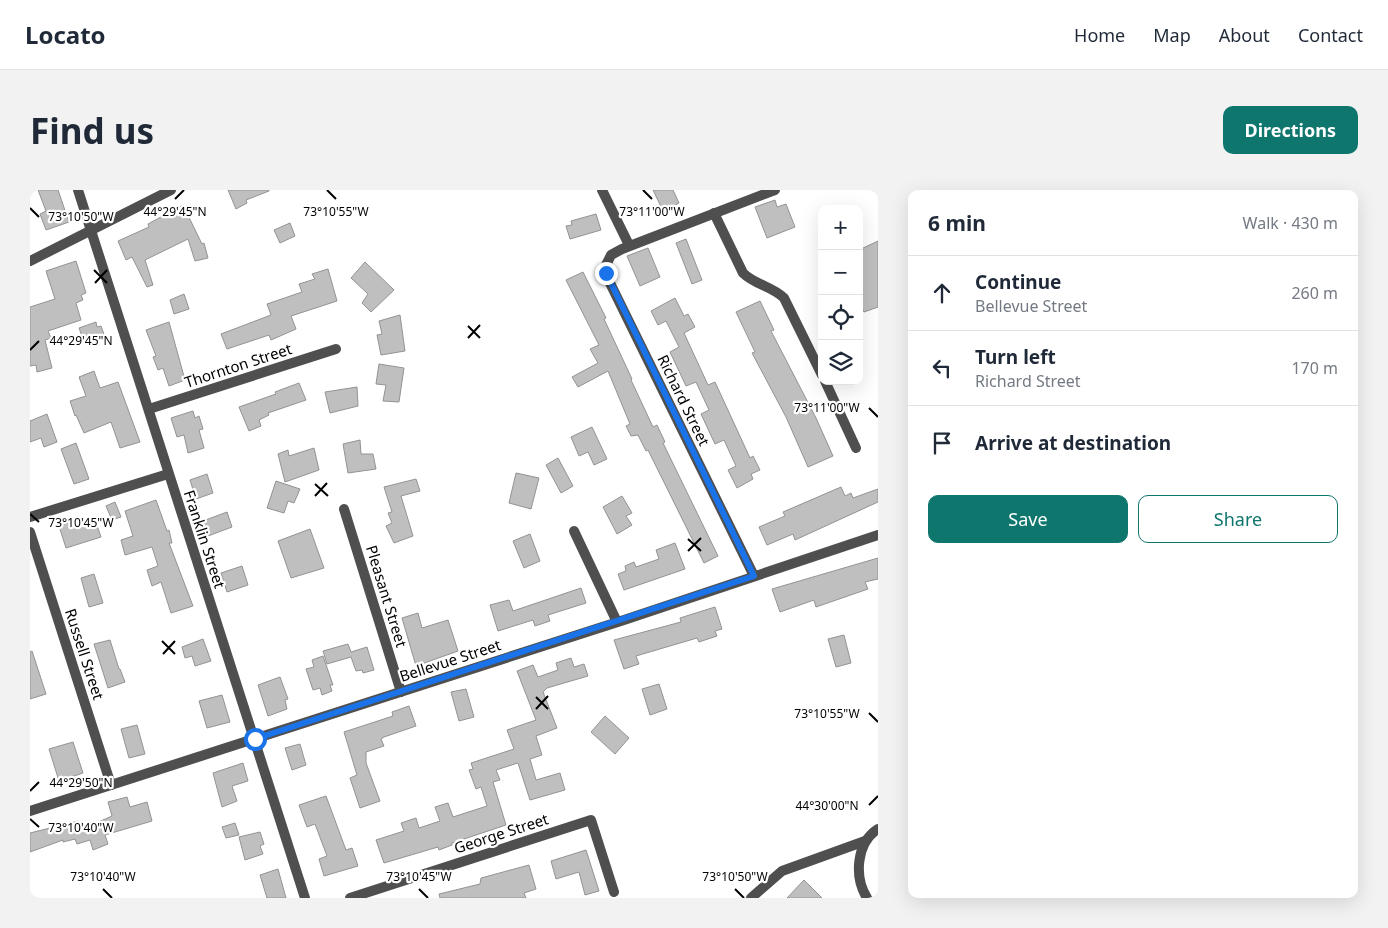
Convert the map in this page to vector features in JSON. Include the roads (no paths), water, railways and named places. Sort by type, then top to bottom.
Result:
[{"type":"street","name":"Franklin Street","points":[[78,190],[305,898]]},
{"type":"street","points":[[30,261],[171,190]]},
{"type":"street","points":[[602,190],[629,245],[775,190]]},
{"type":"street","points":[[714,213],[743,273],[748,279],[774,291],[784,298],[818,367]]},
{"type":"street","name":"Richard Street","points":[[629,245],[608,258],[606,265],[608,277],[754,576]]},
{"type":"street","name":"Thornton Street","points":[[149,409],[336,348]]},
{"type":"street","points":[[827,385],[856,448]]},
{"type":"street","points":[[30,517],[168,474]]},
{"type":"street","name":"Pleasant Street","points":[[344,509],[401,692]]},
{"type":"street","points":[[574,531],[617,622]]},
{"type":"street","name":"Russell Street","points":[[30,532],[111,785]]},
{"type":"street","name":"Bellevue Street","points":[[30,811],[617,622],[878,535]]},
{"type":"street","name":"George Street","points":[[350,898],[591,820],[614,892]]},
{"type":"street","points":[[751,898],[782,871],[865,841],[878,829]]},
{"type":"street","points":[[865,841],[859,869],[860,882],[867,898]]}]
